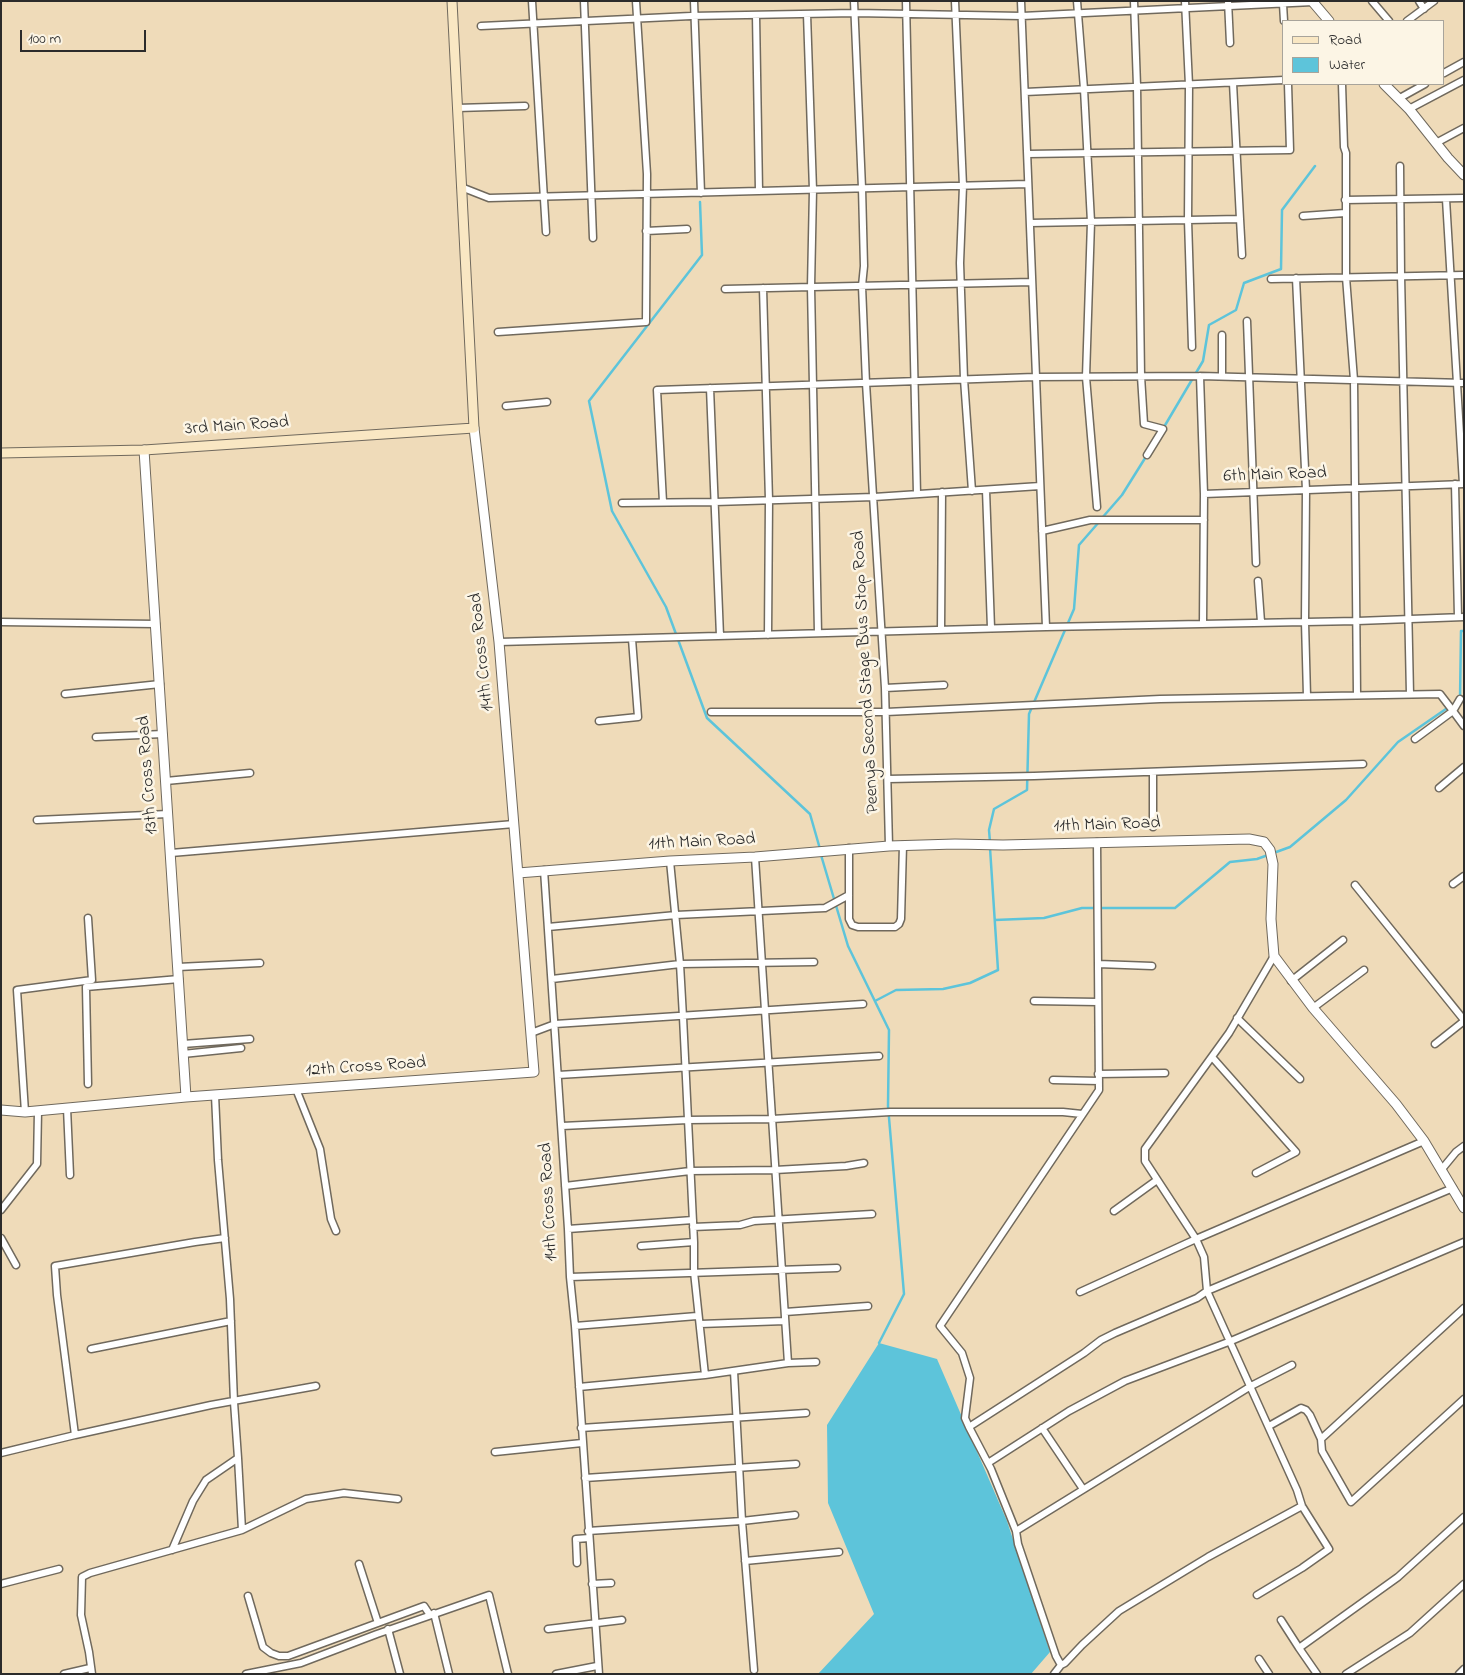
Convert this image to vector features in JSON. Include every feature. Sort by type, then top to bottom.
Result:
[{"type":"main road","points":[[452,1],[474,428]]},
{"type":"main road","name":"3rd Main Road","points":[[1,454],[144,450],[474,428]]},
{"type":"street","points":[[532,1],[546,232]]},
{"type":"street","points":[[584,1],[593,238]]},
{"type":"street","points":[[498,332],[646,322],[647,174],[636,1]]},
{"type":"street","points":[[694,1],[701,192]]},
{"type":"street","name":"Peenya Second Stage Bus Stop Road","points":[[854,1],[862,188],[864,266],[862,286],[866,383],[886,688],[889,846]]},
{"type":"street","points":[[906,1],[917,494]]},
{"type":"street","points":[[955,1],[963,186],[961,285],[964,379],[972,490]]},
{"type":"street","points":[[1021,1],[1046,627]]},
{"type":"street","points":[[1077,1],[1091,222],[1086,377],[1097,507]]},
{"type":"street","points":[[1134,1],[1141,376],[1144,424],[1163,429],[1147,455]]},
{"type":"street","points":[[1372,1],[1388,20]]},
{"type":"street","points":[[1419,1],[1424,9]]},
{"type":"street","points":[[1408,20],[1434,1]]},
{"type":"street","points":[[481,26],[695,16],[855,13],[1022,16],[1134,11],[1185,5],[1312,2],[1329,20]]},
{"type":"street","points":[[1228,4],[1230,43]]},
{"type":"street","points":[[1283,4],[1284,20]]},
{"type":"street","points":[[1185,5],[1189,85],[1188,220],[1192,347]]},
{"type":"street","points":[[807,14],[813,190],[811,287],[818,633]]},
{"type":"street","points":[[756,15],[759,191]]},
{"type":"street","points":[[1445,72],[1464,62]]},
{"type":"street","points":[[1024,92],[1282,80]]},
{"type":"street","points":[[1409,109],[1464,80]]},
{"type":"street","points":[[1233,83],[1242,255]]},
{"type":"street","points":[[1028,154],[1290,150],[1288,85]]},
{"type":"street","points":[[1342,85],[1344,147],[1346,153],[1346,277],[1354,380],[1357,695]]},
{"type":"street","points":[[1385,85],[1409,109],[1463,173]]},
{"type":"street","points":[[1398,99],[1423,85]]},
{"type":"street","points":[[457,108],[525,106]]},
{"type":"street","points":[[1436,143],[1464,128]]},
{"type":"street","points":[[1400,166],[1410,694]]},
{"type":"street","points":[[461,187],[490,198],[1028,184]]},
{"type":"street","points":[[1345,200],[1464,198]]},
{"type":"street","points":[[1446,199],[1450,274],[1461,383],[1463,484]]},
{"type":"street","points":[[1303,216],[1345,213]]},
{"type":"street","points":[[1030,223],[1240,219]]},
{"type":"street","points":[[646,231],[687,228]]},
{"type":"street","points":[[1271,279],[1464,275]]},
{"type":"street","points":[[1296,278],[1306,490],[1305,622],[1307,696]]},
{"type":"street","points":[[725,289],[1032,282]]},
{"type":"street","points":[[764,288],[769,500],[768,635]]},
{"type":"street","points":[[1247,321],[1256,563]]},
{"type":"street","points":[[1222,335],[1222,376]]},
{"type":"street","points":[[663,502],[657,390],[964,379],[1141,376],[1222,376],[1461,383]]},
{"type":"street","points":[[1200,376],[1204,494]]},
{"type":"street","points":[[710,388],[720,636]]},
{"type":"street","points":[[506,406],[547,402]]},
{"type":"street","name":"14th Cross Road","points":[[474,428],[499,642],[518,873]]},
{"type":"street","name":"13th Cross Road","points":[[144,450],[186,1097]]},
{"type":"street","points":[[499,642],[1461,617],[1455,484]]},
{"type":"street","name":"6th Main Road","points":[[1203,623],[1204,494],[1463,484]]},
{"type":"street","points":[[622,503],[874,497],[1040,486]]},
{"type":"street","points":[[986,490],[991,628]]},
{"type":"street","points":[[941,630],[942,492]]},
{"type":"street","points":[[1042,531],[1090,520],[1204,520]]},
{"type":"street","points":[[1258,581],[1261,622]]},
{"type":"street","points":[[1,622],[156,624]]},
{"type":"street","points":[[599,721],[638,717],[632,639]]},
{"type":"street","points":[[65,694],[160,684]]},
{"type":"street","points":[[886,688],[944,685]]},
{"type":"street","points":[[711,712],[886,712],[1160,698],[1440,694],[1464,726]]},
{"type":"street","points":[[1415,738],[1453,711],[1460,700]]},
{"type":"street","points":[[96,737],[163,734]]},
{"type":"street","points":[[888,779],[1034,776],[1362,764]]},
{"type":"street","points":[[1439,788],[1464,767]]},
{"type":"street","points":[[1153,772],[1153,827]]},
{"type":"street","points":[[166,781],[250,773]]},
{"type":"street","points":[[37,820],[168,814]]},
{"type":"street","points":[[171,853],[514,824]]},
{"type":"street","name":"11th Main Road","points":[[518,873],[903,845],[996,845],[1249,839],[1264,842],[1271,854],[1273,864],[1270,920],[1274,956],[1291,981],[1396,1104],[1424,1141],[1464,1208]]},
{"type":"street","points":[[1061,1665],[1056,1656],[1018,1544],[1016,1531],[988,1463],[965,1418],[970,1378],[962,1353],[940,1326],[1099,1090],[1097,842]]},
{"type":"street","points":[[849,848],[849,919],[852,924],[858,927],[895,927],[901,919],[903,845]]},
{"type":"street","points":[[755,857],[788,1363]]},
{"type":"street","points":[[670,861],[680,964],[694,1272],[705,1375]]},
{"type":"street","name":"14th Cross Road","points":[[544,870],[598,1670]]},
{"type":"street","name":"12th Cross Road","points":[[1,1110],[25,1112],[186,1097],[534,1072],[518,873]]},
{"type":"street","points":[[1453,884],[1464,876]]},
{"type":"street","points":[[1355,885],[1464,1021],[1434,1044]]},
{"type":"street","points":[[548,927],[676,915],[825,908],[849,895]]},
{"type":"street","points":[[25,1112],[17,990],[92,980],[88,918]]},
{"type":"street","points":[[1291,981],[1343,940]]},
{"type":"street","points":[[1257,1595],[1329,1549],[1302,1506],[1269,1426],[1207,1291],[1204,1257],[1196,1239],[1145,1161],[1145,1148],[1212,1057],[1274,956]]},
{"type":"street","points":[[552,979],[680,964],[814,962]]},
{"type":"street","points":[[178,967],[260,963]]},
{"type":"street","points":[[1098,964],[1152,966]]},
{"type":"street","points":[[1313,1008],[1364,970]]},
{"type":"street","points":[[88,1084],[86,987],[179,980]]},
{"type":"street","points":[[1034,1001],[1098,1002]]},
{"type":"street","points":[[531,1033],[555,1024],[863,1004]]},
{"type":"street","points":[[1237,1018],[1300,1079]]},
{"type":"street","points":[[183,1044],[250,1039]]},
{"type":"street","points":[[183,1054],[241,1048]]},
{"type":"street","points":[[558,1075],[879,1056]]},
{"type":"street","points":[[1212,1057],[1296,1152],[1256,1173]]},
{"type":"street","points":[[1053,1080],[1165,1073]]},
{"type":"street","points":[[296,1089],[320,1149],[331,1219],[336,1231]]},
{"type":"street","points":[[215,1095],[218,1160],[231,1321],[242,1530]]},
{"type":"street","points":[[67,1108],[70,1175]]},
{"type":"street","points":[[1,1210],[37,1164],[38,1111]]},
{"type":"street","points":[[562,1126],[688,1120],[772,1119],[890,1112],[1063,1112],[1082,1114]]},
{"type":"street","points":[[1080,1292],[1196,1239],[1424,1141]]},
{"type":"street","points":[[1442,1170],[1456,1152],[1464,1146]]},
{"type":"street","points":[[566,1186],[690,1171],[775,1170],[846,1166],[864,1163]]},
{"type":"street","points":[[1114,1211],[1157,1180]]},
{"type":"street","points":[[969,1427],[1101,1340],[1197,1298],[1207,1291],[1453,1188]]},
{"type":"street","points":[[568,1229],[693,1223],[740,1225],[754,1222],[872,1214]]},
{"type":"street","points":[[1,1238],[16,1265]]},
{"type":"street","points":[[75,1435],[55,1266],[225,1238]]},
{"type":"street","points":[[641,1246],[694,1242]]},
{"type":"street","points":[[988,1463],[1069,1411],[1126,1381],[1231,1341],[1464,1242]]},
{"type":"street","points":[[570,1276],[837,1268]]},
{"type":"street","points":[[785,1312],[868,1306]]},
{"type":"street","points":[[1321,1439],[1464,1308]]},
{"type":"street","points":[[575,1326],[698,1316]]},
{"type":"street","points":[[91,1349],[231,1321]]},
{"type":"street","points":[[700,1324],[785,1321]]},
{"type":"street","points":[[579,1387],[705,1375],[788,1363],[816,1362]]},
{"type":"street","points":[[1016,1531],[1251,1386],[1292,1365]]},
{"type":"street","points":[[734,1371],[742,1521],[754,1670]]},
{"type":"street","points":[[1,1453],[211,1405],[316,1386]]},
{"type":"street","points":[[1269,1426],[1301,1408],[1306,1410],[1321,1439],[1322,1451],[1351,1502],[1464,1399]]},
{"type":"street","points":[[581,1428],[737,1416],[806,1413]]},
{"type":"street","points":[[1042,1428],[1083,1489]]},
{"type":"street","points":[[495,1452],[582,1443]]},
{"type":"street","points":[[172,1550],[194,1501],[206,1480],[238,1458]]},
{"type":"street","points":[[585,1478],[796,1464]]},
{"type":"street","points":[[64,1674],[91,1671],[90,1652],[81,1615],[82,1577],[90,1573],[242,1530],[306,1499],[344,1493],[398,1498]]},
{"type":"street","points":[[1054,1674],[1061,1665],[1119,1611],[1208,1557],[1302,1506]]},
{"type":"street","points":[[577,1563],[576,1538],[588,1535],[795,1515]]},
{"type":"street","points":[[1299,1648],[1398,1577],[1464,1516]]},
{"type":"street","points":[[745,1561],[839,1552]]},
{"type":"street","points":[[359,1564],[378,1623]]},
{"type":"street","points":[[1,1584],[59,1569]]},
{"type":"street","points":[[592,1584],[611,1582]]},
{"type":"street","points":[[1346,1674],[1357,1671],[1410,1633],[1464,1584]]},
{"type":"street","points":[[246,1674],[301,1663],[432,1614],[489,1595],[508,1674]]},
{"type":"street","points":[[248,1596],[263,1647],[270,1653],[279,1656],[288,1656],[424,1606],[432,1614],[449,1674]]},
{"type":"street","points":[[548,1629],[622,1620]]},
{"type":"street","points":[[1281,1620],[1317,1674]]},
{"type":"street","points":[[388,1630],[400,1674]]},
{"type":"street","points":[[1259,1659],[1269,1674]]},
{"type":"street","points":[[556,1674],[598,1670]]},
{"type":"street","points":[[1459,1674],[1464,1670]]},
{"type":"water","points":[[879,1343],[937,1359],[1007,1521],[1050,1652],[1031,1674],[818,1674],[874,1614],[828,1503],[827,1425]]},
{"type":"waterway","points":[[1164,427],[1203,361],[1209,325],[1236,310],[1244,283],[1281,269],[1282,210],[1315,166]]},
{"type":"waterway","points":[[700,202],[702,255],[589,401],[612,511],[666,607],[707,718],[810,814],[820,849]]},
{"type":"waterway","points":[[1102,518],[1122,495],[1147,455]]},
{"type":"waterway","points":[[990,842],[989,830],[994,809],[1027,790],[1029,714],[1074,609],[1079,545],[1099,522]]},
{"type":"waterway","points":[[1460,699],[1461,631],[1464,631]]},
{"type":"waterway","points":[[995,920],[1044,918],[1082,908],[1175,908],[1230,862],[1257,859],[1290,847],[1346,800],[1398,742],[1456,702]]},
{"type":"waterway","points":[[875,1001],[896,990],[943,989],[970,983],[998,970],[990,848]]},
{"type":"waterway","points":[[821,855],[848,946],[889,1030],[888,1106],[904,1294],[879,1343]]}]
